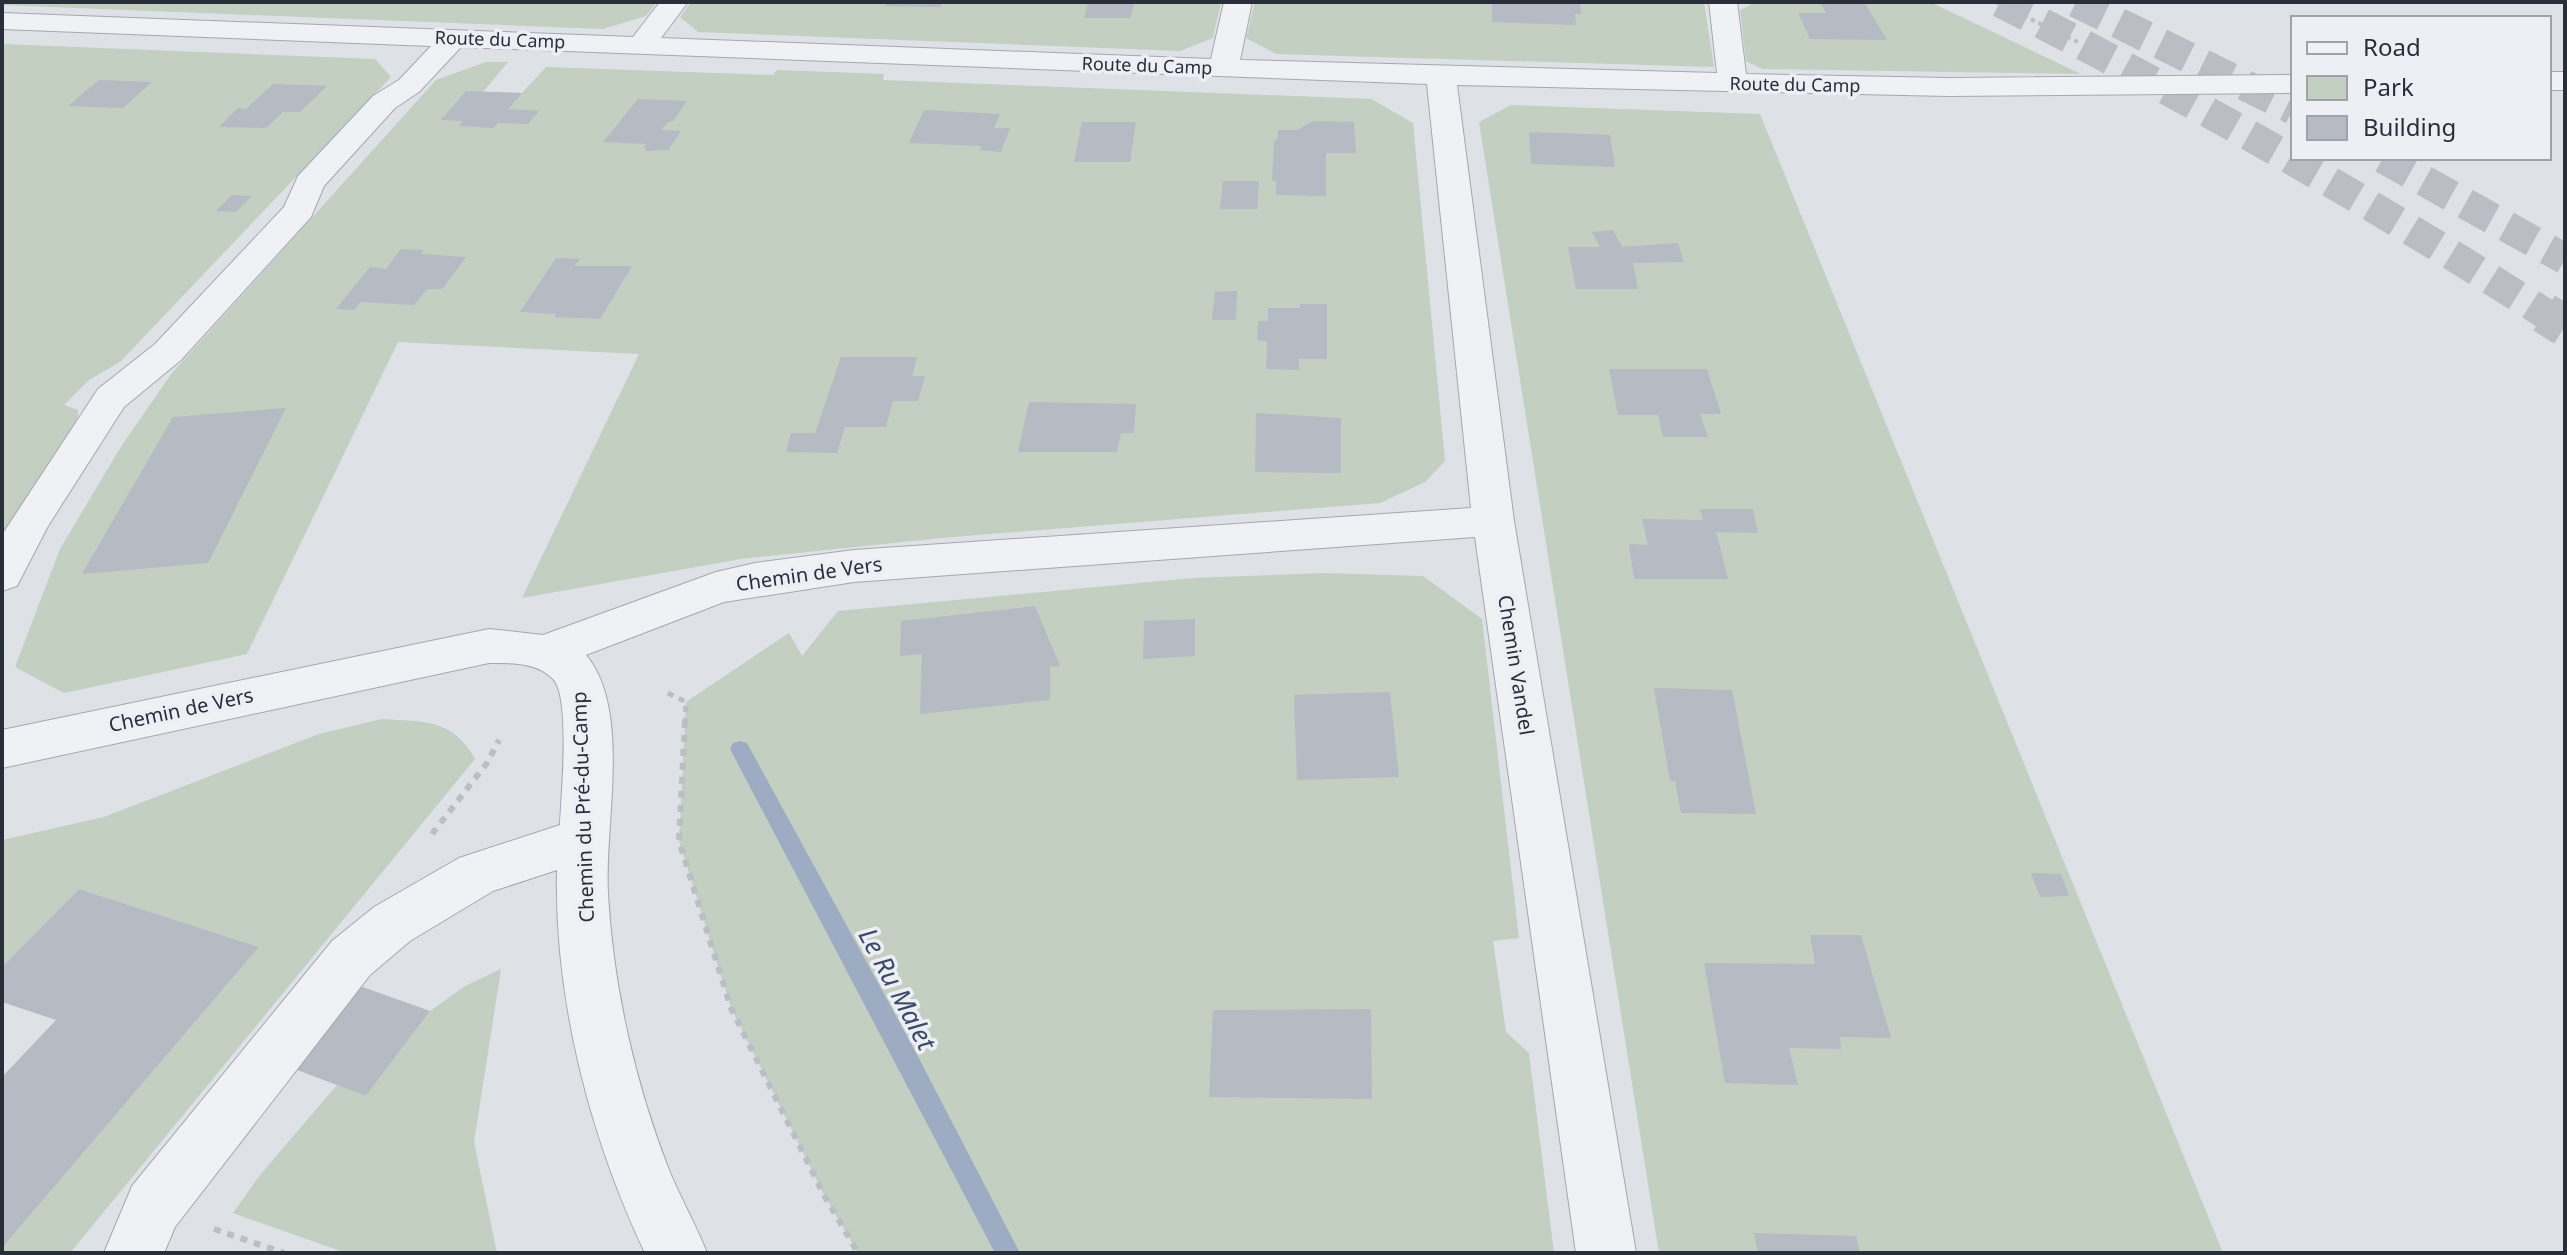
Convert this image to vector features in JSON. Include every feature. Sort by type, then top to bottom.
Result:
[{"type":"street","points":[[641,45],[674,2]]},
{"type":"street","points":[[1223,69],[1238,2]]},
{"type":"street","points":[[1723,2],[1733,84]]},
{"type":"street","name":"Route du Camp","points":[[2,21],[1223,69],[1733,84],[1949,87],[2291,84]]},
{"type":"street","points":[[2,575],[30,521],[111,398],[168,352],[299,210],[309,183],[384,102],[409,86],[453,39]]},
{"type":"street","name":"Chemin Vandel","points":[[1441,75],[1493,521],[1606,1253]]},
{"type":"street","name":"Chemin de Vers","points":[[2,749],[489,646],[506,645],[544,653],[716,588],[783,575],[885,563],[1493,521]]},
{"type":"street","name":"Chemin du Pré-du-Camp","points":[[544,653],[569,666],[578,677],[582,693],[586,782],[581,840],[582,894],[588,946],[605,1044],[625,1123],[654,1211],[677,1253]]},
{"type":"street","points":[[134,1253],[153,1207],[351,958],[392,924],[477,874],[581,840]]},
{"type":"path","points":[[668,693],[686,702],[679,841],[731,1008],[824,1195],[858,1253]]},
{"type":"green space","points":[[2,2],[657,2],[646,16],[603,29],[2,5]]},
{"type":"green space","points":[[691,2],[1221,2],[1213,38],[1180,51],[698,32],[680,17]]},
{"type":"green space","points":[[1255,2],[1704,2],[1714,67],[1276,54],[1246,38]]},
{"type":"green space","points":[[1757,2],[1930,2],[2081,74],[1762,69],[1746,61],[1740,10]]},
{"type":"green space","points":[[2,44],[375,59],[391,77],[120,362],[89,380],[64,405],[78,410],[77,423],[2,540]]},
{"type":"green space","points":[[486,62],[508,62],[483,92],[522,93],[546,67],[773,75],[777,70],[884,74],[883,80],[1371,99],[1413,123],[1445,461],[1425,482],[1380,503],[941,538],[741,559],[522,598],[639,354],[398,342],[247,654],[64,693],[15,667],[60,549],[122,445],[172,373],[436,80]]},
{"type":"green space","points":[[1511,105],[1760,114],[2223,1253],[1659,1253],[1479,122]]},
{"type":"green space","points":[[1325,573],[1423,576],[1482,619],[1519,938],[1493,941],[1506,1032],[1529,1053],[1554,1253],[858,1253],[824,1195],[731,1008],[679,841],[686,702],[789,633],[802,656],[838,611],[1193,578]]},
{"type":"green space","points":[[382,719],[424,722],[447,729],[457,736],[475,759],[70,1253],[2,1253],[2,1248],[259,947],[79,889],[2,967],[2,840],[104,817],[319,734]]},
{"type":"green space","points":[[501,969],[474,1142],[497,1253],[346,1253],[233,1213],[260,1175],[337,1085],[366,1096],[430,1011],[465,986]]},
{"type":"building","points":[[887,2],[943,2],[940,7],[885,6]]},
{"type":"building","points":[[1088,2],[1135,2],[1130,18],[1084,18]]},
{"type":"building","points":[[1492,2],[1580,3],[1581,14],[1575,14],[1576,25],[1492,22]]},
{"type":"building","points":[[1820,2],[1864,2],[1887,40],[1810,39],[1798,13],[1826,13]]},
{"type":"building","points":[[99,80],[152,82],[123,108],[68,106]]},
{"type":"building","points":[[273,84],[327,86],[300,112],[283,112],[266,128],[219,127],[238,108],[246,109]]},
{"type":"building","points":[[466,91],[522,93],[508,109],[539,111],[528,124],[498,123],[493,128],[459,126],[463,121],[441,120]]},
{"type":"building","points":[[638,99],[687,101],[673,121],[661,130],[681,131],[668,150],[646,151],[646,144],[603,142]]},
{"type":"building","points":[[924,110],[1000,114],[994,128],[1010,128],[1001,152],[980,150],[981,146],[909,143]]},
{"type":"building","points":[[1313,121],[1354,122],[1356,153],[1326,153],[1326,196],[1276,195],[1276,181],[1272,181],[1274,141],[1277,140],[1278,130],[1297,130]]},
{"type":"building","points":[[1082,122],[1136,122],[1130,162],[1074,162]]},
{"type":"building","points":[[1529,132],[1610,135],[1615,167],[1531,164]]},
{"type":"building","points":[[1223,181],[1259,181],[1257,209],[1220,209]]},
{"type":"building","points":[[232,195],[252,196],[236,212],[216,211]]},
{"type":"building","points":[[1613,230],[1622,247],[1678,243],[1684,262],[1633,263],[1638,289],[1576,289],[1568,247],[1600,247],[1592,232]]},
{"type":"building","points":[[401,249],[424,250],[420,254],[466,257],[442,289],[427,289],[414,305],[360,302],[355,310],[336,309],[370,267],[386,269]]},
{"type":"building","points":[[556,258],[580,259],[574,266],[632,266],[600,319],[520,312]]},
{"type":"building","points":[[1237,291],[1236,320],[1212,320],[1215,292]]},
{"type":"building","points":[[1300,304],[1327,304],[1327,359],[1299,359],[1299,370],[1266,369],[1267,341],[1257,340],[1258,321],[1268,321],[1268,308],[1300,308]]},
{"type":"building","points":[[841,357],[917,357],[912,376],[925,376],[918,401],[893,401],[886,427],[845,427],[837,453],[786,452],[791,433],[815,433]]},
{"type":"building","points":[[1609,369],[1707,369],[1721,414],[1700,414],[1708,437],[1663,437],[1658,415],[1618,415]]},
{"type":"building","points":[[1029,402],[1136,404],[1134,433],[1121,433],[1117,452],[1018,452]]},
{"type":"building","points":[[286,408],[208,563],[82,574],[173,417]]},
{"type":"building","points":[[1256,413],[1341,418],[1341,473],[1255,472]]},
{"type":"building","points":[[1700,509],[1753,509],[1758,533],[1716,532],[1728,579],[1634,579],[1629,544],[1648,545],[1642,519],[1703,520]]},
{"type":"building","points":[[1035,606],[1060,666],[1050,667],[1050,700],[920,714],[922,654],[900,656],[901,621]]},
{"type":"building","points":[[1195,619],[1195,656],[1143,659],[1144,621]]},
{"type":"building","points":[[1654,688],[1732,690],[1756,814],[1681,813],[1675,781],[1670,781]]},
{"type":"building","points":[[1390,692],[1399,777],[1297,780],[1294,695]]},
{"type":"building","points":[[2031,873],[2061,874],[2069,896],[2040,897]]},
{"type":"building","points":[[79,889],[259,947],[2,1248],[2,1077],[56,1020],[2,1002],[2,967]]},
{"type":"building","points":[[1810,935],[1861,935],[1891,1038],[1840,1037],[1841,1049],[1789,1048],[1798,1085],[1725,1083],[1704,963],[1815,964]]},
{"type":"building","points":[[357,985],[430,1011],[366,1096],[289,1067]]},
{"type":"building","points":[[1371,1009],[1372,1099],[1209,1097],[1213,1010]]},
{"type":"building","points":[[1754,1233],[1856,1236],[1860,1253],[1758,1253]]},
{"type":"waterway","name":"Le Ru Malet","points":[[740,749],[1008,1253]]},
{"type":"tunnel","points":[[2000,2],[2291,159]]},
{"type":"tunnel","points":[[2076,2],[2291,108]]},
{"type":"tunnel","points":[[2293,160],[2547,315]]},
{"type":"tunnel","points":[[2387,160],[2565,259]]},
{"type":"tunnel","points":[[2544,313],[2565,326]]}]
